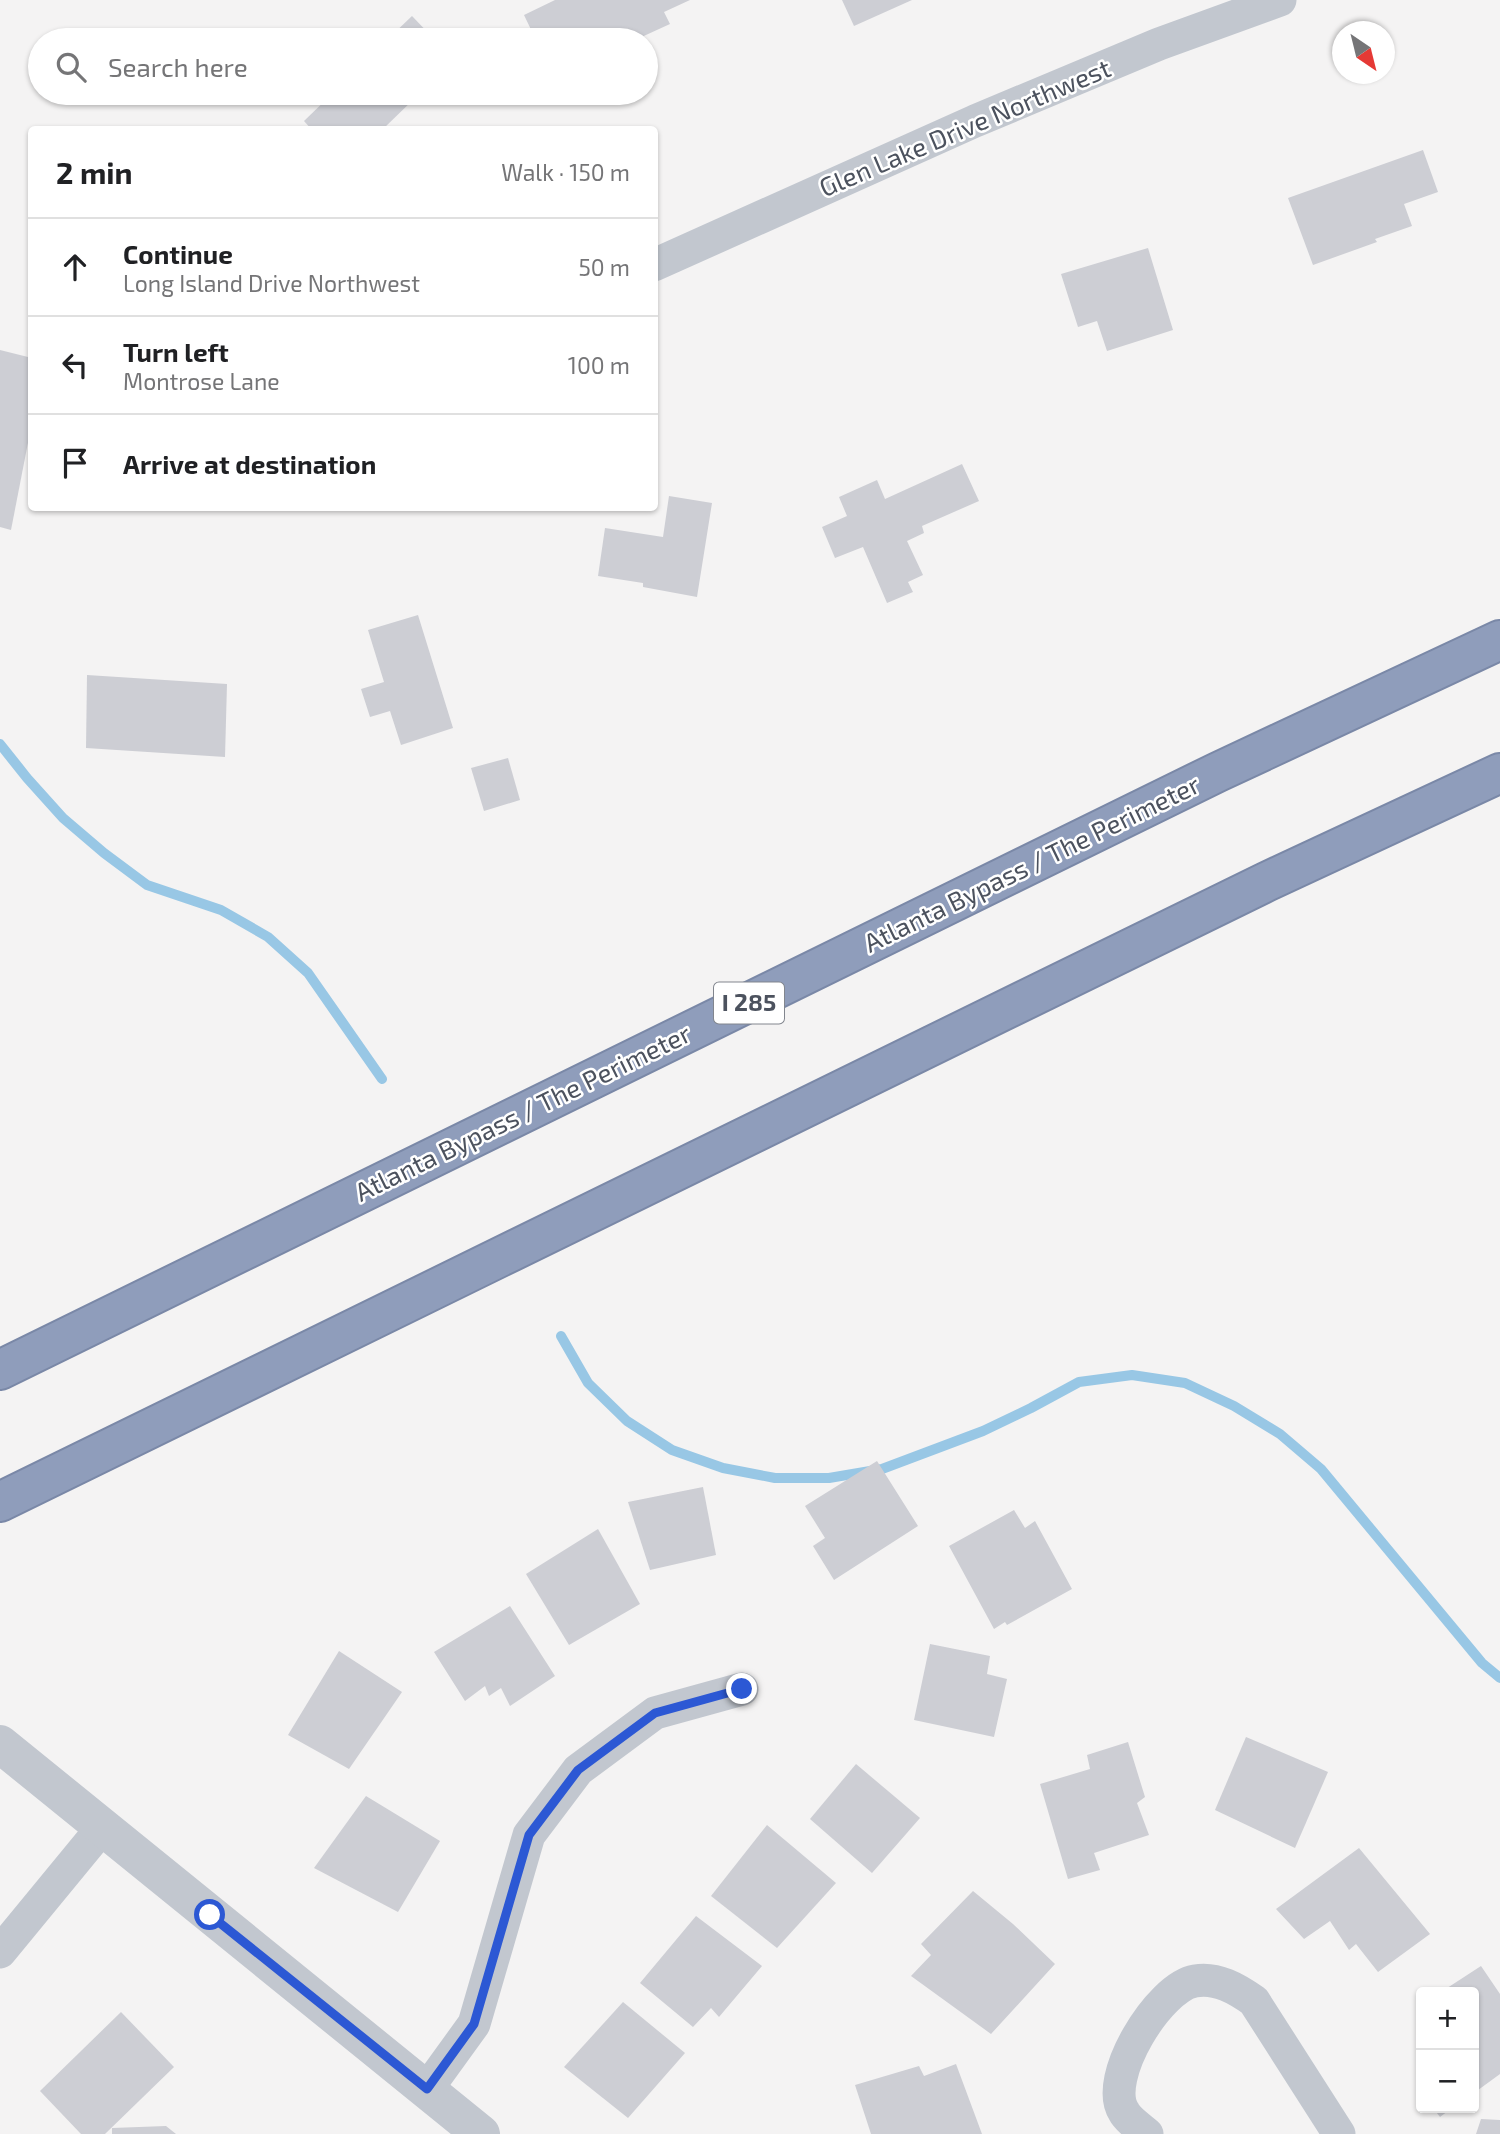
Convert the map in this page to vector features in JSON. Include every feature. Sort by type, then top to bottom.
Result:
[{"type":"highway","name":"Atlanta Bypass / The Perimeter","points":[[0,1370],[1205,779],[1500,640]]},
{"type":"highway","points":[[0,1502],[1254,888],[1500,772]]},
{"type":"street","name":"Glen Lake Drive Northwest","points":[[658,263],[988,116],[1159,44],[1280,0]]},
{"type":"street","points":[[427,2089],[474,2024],[529,1835],[578,1770],[655,1713],[742,1689]]},
{"type":"street","points":[[0,1744],[481,2134]]},
{"type":"street","points":[[0,1952],[102,1828]]},
{"type":"street","points":[[1147,2134],[1123,2112],[1119,2096],[1121,2075],[1132,2046],[1160,2004],[1181,1986],[1195,1980],[1234,1987],[1254,2001],[1339,2134]]},
{"type":"building","points":[[555,0],[690,0],[664,12],[670,24],[658,29],[530,28],[524,15]]},
{"type":"building","points":[[842,0],[912,0],[854,26]]},
{"type":"building","points":[[412,16],[424,28],[400,28]]},
{"type":"building","points":[[321,105],[408,105],[386,126],[308,126],[304,121]]},
{"type":"building","points":[[1423,150],[1438,192],[1404,204],[1412,226],[1313,265],[1288,198]]},
{"type":"building","points":[[1148,248],[1173,330],[1107,351],[1097,321],[1078,327],[1061,274]]},
{"type":"building","points":[[0,350],[28,357],[28,443],[11,530],[0,527]]},
{"type":"building","points":[[962,464],[979,501],[922,526],[924,533],[907,541],[923,575],[908,582],[913,592],[887,603],[863,547],[835,558],[822,527],[847,516],[839,497],[877,480],[885,499]]},
{"type":"building","points":[[669,496],[712,503],[697,597],[643,587],[643,583],[598,576],[605,528],[663,537]]},
{"type":"building","points":[[418,615],[453,728],[401,745],[390,711],[370,717],[361,689],[384,682],[368,630]]},
{"type":"building","points":[[87,675],[227,684],[225,757],[86,748]]},
{"type":"building","points":[[508,758],[520,800],[484,811],[471,768]]},
{"type":"building","points":[[877,1461],[918,1526],[834,1580],[813,1546],[825,1538],[805,1506]]},
{"type":"building","points":[[703,1487],[716,1555],[650,1570],[628,1502]]},
{"type":"building","points":[[1014,1510],[1025,1528],[1035,1521],[1072,1589],[1007,1625],[1005,1622],[994,1629],[949,1546]]},
{"type":"building","points":[[598,1529],[640,1604],[569,1645],[526,1574]]},
{"type":"building","points":[[510,1606],[555,1676],[510,1706],[501,1688],[489,1696],[485,1686],[465,1701],[434,1652]]},
{"type":"building","points":[[930,1644],[990,1656],[987,1674],[1007,1679],[994,1737],[914,1720]]},
{"type":"building","points":[[339,1651],[402,1692],[349,1769],[288,1735]]},
{"type":"building","points":[[1246,1737],[1328,1772],[1295,1848],[1215,1810]]},
{"type":"building","points":[[1128,1742],[1145,1797],[1137,1803],[1149,1835],[1094,1853],[1100,1870],[1068,1879],[1040,1784],[1090,1769],[1087,1755]]},
{"type":"building","points":[[856,1764],[920,1818],[872,1873],[810,1819]]},
{"type":"building","points":[[366,1796],[440,1841],[398,1912],[314,1868]]},
{"type":"building","points":[[767,1825],[836,1883],[777,1948],[711,1896]]},
{"type":"building","points":[[1359,1848],[1430,1934],[1378,1972],[1356,1944],[1349,1950],[1330,1921],[1304,1939],[1276,1909]]},
{"type":"building","points":[[973,1891],[1055,1964],[991,2034],[911,1976],[931,1955],[921,1944]]},
{"type":"building","points":[[696,1916],[762,1966],[719,2017],[711,2008],[693,2027],[640,1983]]},
{"type":"building","points":[[1481,1966],[1500,1994],[1500,2074],[1479,2089],[1479,1987],[1449,1987]]},
{"type":"building","points":[[623,2002],[685,2053],[628,2118],[564,2067]]},
{"type":"building","points":[[121,2012],[174,2067],[105,2134],[81,2134],[40,2091]]},
{"type":"building","points":[[956,2064],[982,2134],[871,2134],[855,2085],[919,2066],[924,2076]]},
{"type":"building","points":[[1481,2119],[1500,2120],[1500,2134],[1476,2134]]},
{"type":"building","points":[[166,2126],[176,2134],[112,2134],[112,2128]]},
{"type":"waterway","points":[[0,744],[63,818],[147,885],[221,910],[268,937],[308,973],[382,1079]]},
{"type":"waterway","points":[[561,1336],[588,1383],[627,1421],[672,1450],[723,1468],[775,1478],[829,1478],[882,1469],[983,1431],[1079,1382],[1132,1375],[1185,1383],[1234,1406],[1280,1434],[1321,1469],[1482,1663],[1500,1678]]},
{"type":"route","points":[[210,1915],[427,2089],[474,2024],[529,1835],[578,1770],[655,1713],[742,1689]]}]
